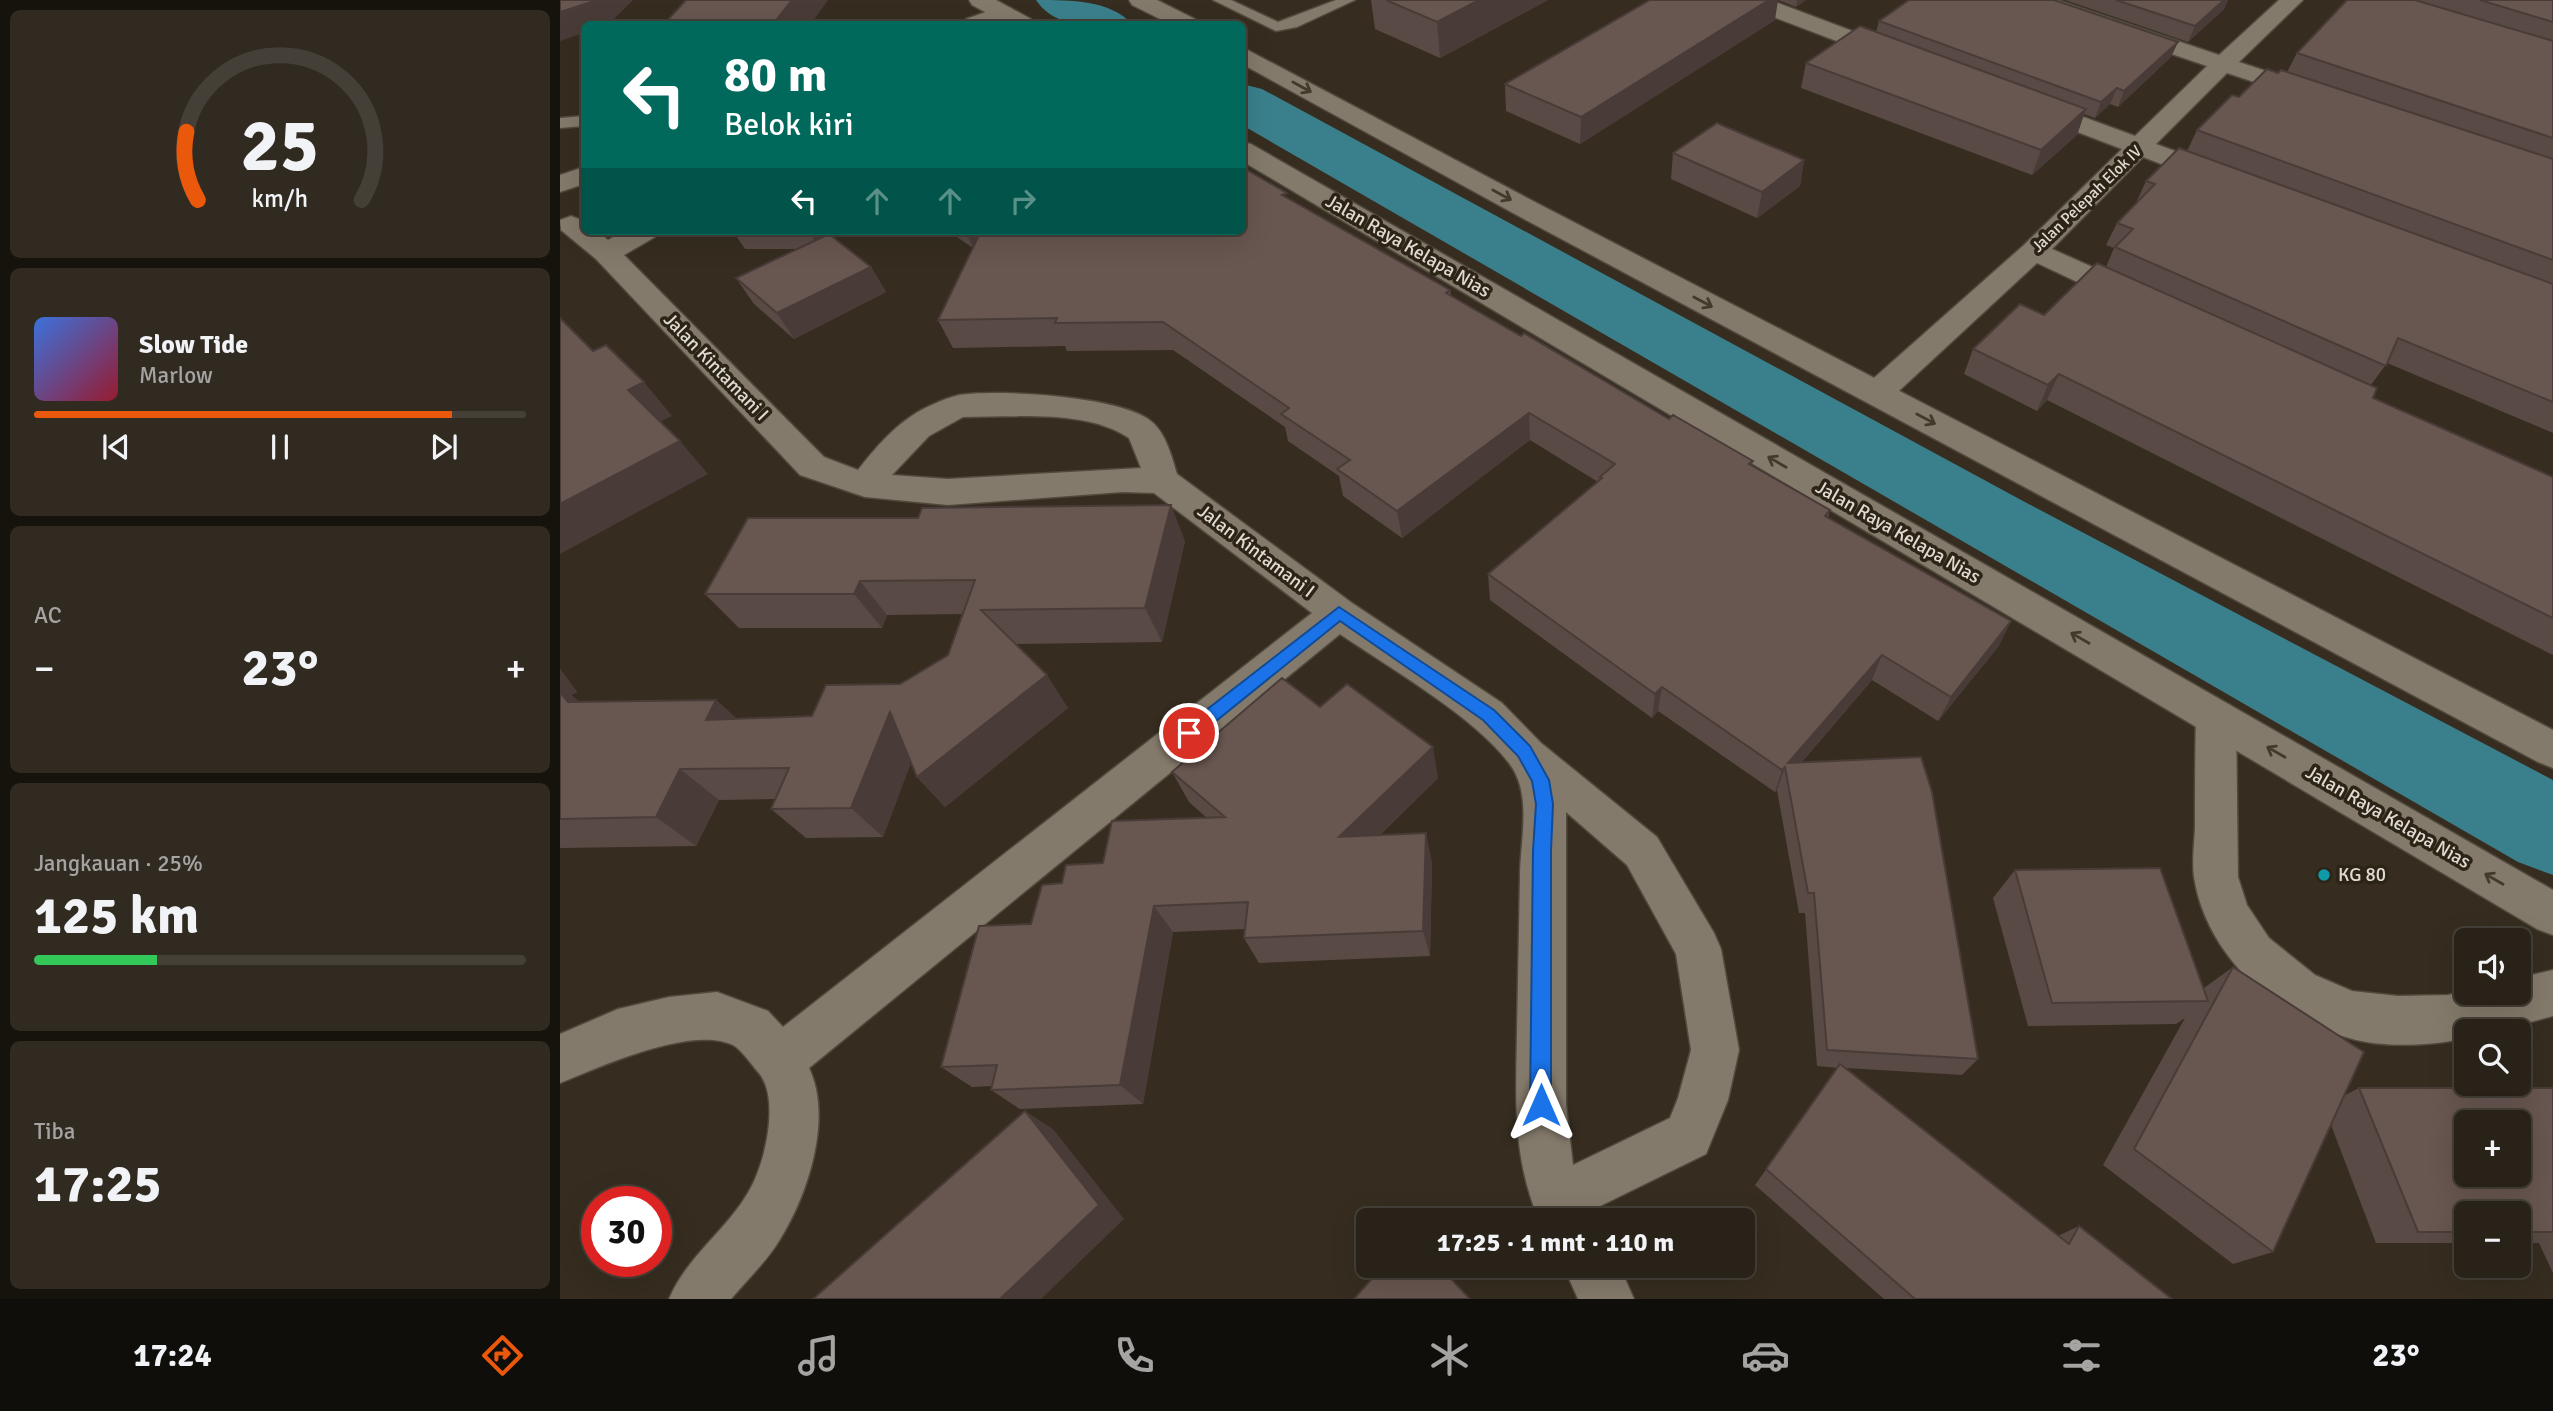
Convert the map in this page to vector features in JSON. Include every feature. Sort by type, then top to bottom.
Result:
[{"type":"street","points":[[979,0],[1013,19]]},
{"type":"street","points":[[1750,0],[1919,64]]},
{"type":"street","points":[[2035,0],[2328,100]]},
{"type":"street","name":"Jalan Pelepah Elok IV","points":[[1877,393],[2034,251],[2223,64],[2292,0]]},
{"type":"street","points":[[1153,2],[1182,21]]},
{"type":"street","points":[[1246,43],[1523,207],[2553,750]]},
{"type":"street","points":[[2010,98],[2243,186]]},
{"type":"street","name":"Jalan Raya Kelapa Nias","points":[[1246,152],[2553,914]]},
{"type":"street","points":[[560,184],[581,176]]},
{"type":"street","name":"Jalan Kintamani I","points":[[586,235],[812,466],[865,485],[948,492],[1122,480],[1162,481],[1339,613],[1488,715],[1524,751],[1540,780],[1545,804],[1542,851],[1541,1105],[1544,1154],[1561,1208]]},
{"type":"street","points":[[606,253],[638,235]]},
{"type":"street","points":[[2034,251],[2161,309]]},
{"type":"street","points":[[865,485],[899,441],[939,412],[960,405],[1093,411],[1124,418],[1143,432],[1162,481]]},
{"type":"street","points":[[780,1060],[1339,613]]},
{"type":"street","points":[[2216,717],[2216,877],[2228,915],[2253,954],[2298,991],[2350,1016],[2398,1020],[2448,1019],[2553,993]]},
{"type":"street","points":[[1524,751],[1642,851],[1698,948],[1715,1050],[1703,1100],[1688,1136],[1565,1208]]},
{"type":"street","points":[[560,1059],[618,1033],[669,1021],[717,1016],[751,1028],[780,1060],[794,1090],[794,1125],[780,1185],[760,1223],[695,1299]]},
{"type":"street","points":[[1596,1278],[1607,1299]]},
{"type":"lane","points":[[1220,0],[1265,23],[1285,26],[1348,0]]},
{"type":"lane","points":[[1246,40],[1265,23]]},
{"type":"lane","points":[[560,123],[581,121]]},
{"type":"building","points":[[560,0],[593,0],[560,12]]},
{"type":"building","points":[[686,0],[792,0],[775,21],[667,21]]},
{"type":"building","points":[[1386,0],[1479,0],[1437,22]]},
{"type":"building","points":[[1650,0],[1769,0],[1581,117],[1505,84]]},
{"type":"building","points":[[1909,0],[2054,0],[2178,42],[2124,91],[2117,88],[2101,102],[1879,21]]},
{"type":"building","points":[[2116,0],[2224,0],[2195,26]]},
{"type":"building","points":[[2347,0],[2415,0],[2553,41],[2553,138],[2297,53]]},
{"type":"building","points":[[2480,0],[2553,0],[2553,22]]},
{"type":"building","points":[[1860,26],[2086,109],[2041,150],[1806,63]]},
{"type":"building","points":[[2267,69],[2278,73],[2281,70],[2553,159],[2553,260],[2197,130],[2232,95],[2239,97]]},
{"type":"building","points":[[1717,123],[1804,160],[1762,192],[1673,153]]},
{"type":"building","points":[[2179,148],[2553,284],[2553,402],[2398,338],[2386,366],[2115,247],[2133,229],[2117,223],[2155,184],[2146,181]]},
{"type":"building","points":[[1246,169],[1287,193],[1282,195],[1450,290],[1446,293],[1521,336],[1524,333],[1669,419],[1673,415],[1753,461],[1749,464],[1830,510],[1825,516],[2011,621],[1951,697],[1882,655],[1788,763],[1921,757],[1932,792],[1978,1059],[1827,1050],[1814,893],[1808,893],[1785,767],[1782,770],[1662,687],[1655,694],[1488,574],[1615,464],[1529,413],[1397,511],[1337,469],[1350,460],[1281,414],[1289,408],[1163,322],[1055,323],[1057,318],[938,320],[979,235],[1246,235]]},
{"type":"building","points":[[827,235],[871,267],[777,313],[736,278]]},
{"type":"building","points":[[2097,263],[2377,388],[2373,398],[2553,477],[2553,618],[2059,374],[2048,385],[1973,349],[2020,304],[2044,315]]},
{"type":"building","points":[[560,318],[593,351],[606,345],[644,382],[628,390],[680,441],[560,504]]},
{"type":"building","points":[[1171,505],[1145,608],[981,610],[1047,675],[917,777],[890,712],[851,808],[771,809],[789,768],[680,769],[656,817],[560,819],[560,692],[568,702],[716,700],[706,720],[812,716],[826,685],[900,684],[948,655],[975,580],[860,581],[854,594],[705,594],[748,518],[918,518],[922,508]]},
{"type":"building","points":[[1282,678],[1320,707],[1347,684],[1433,747],[1339,837],[1426,833],[1423,931],[1244,938],[1248,902],[1154,906],[1120,1085],[991,1090],[997,1065],[941,1067],[979,926],[1031,924],[1042,885],[1062,883],[1066,865],[1103,863],[1112,821],[1225,817],[1172,772]]},
{"type":"building","points":[[2160,868],[2208,1001],[2052,1003],[2015,870]]},
{"type":"building","points":[[2233,967],[2364,1052],[2273,1252],[2134,1149]]},
{"type":"building","points":[[1840,1064],[2069,1244],[2079,1226],[2172,1299],[1915,1299],[1766,1169]]},
{"type":"building","points":[[2359,1088],[2454,1088],[2454,1096],[2531,1096],[2531,1088],[2553,1088],[2553,1232],[2531,1232],[2531,1201],[2454,1201],[2454,1232],[2418,1232]]},
{"type":"building","points":[[1025,1111],[1099,1205],[1000,1299],[813,1299]]},
{"type":"building","points":[[1373,1278],[1450,1278],[1470,1299],[1354,1299]]},
{"type":"waterway","points":[[1062,0],[1100,21]]},
{"type":"waterway","points":[[1246,103],[1994,522],[2553,830]]},
{"type":"place","name":"KG 80","points":[[2324,875]]},
{"type":"route","points":[[1189,733],[1339,613],[1488,715],[1524,751],[1540,780],[1545,804],[1542,851],[1541,1105]]}]
